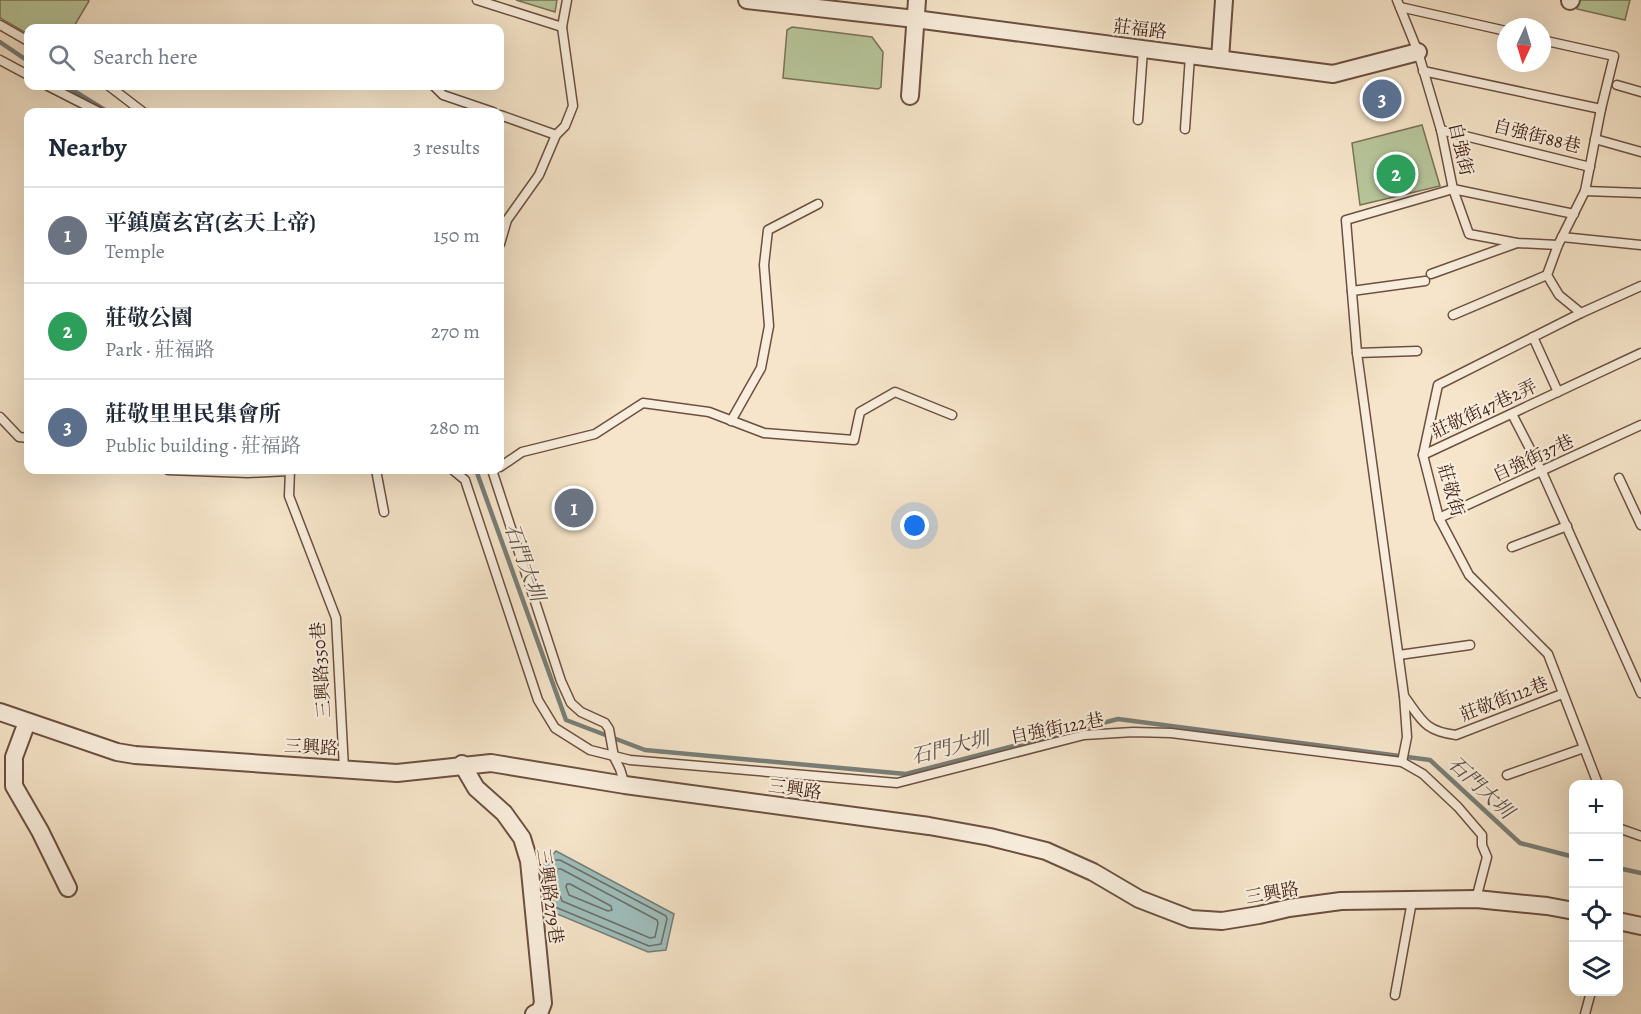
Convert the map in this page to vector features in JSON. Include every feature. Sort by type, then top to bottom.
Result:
[{"type":"street","name":"莊福路","points":[[747,0],[915,19],[1333,74],[1418,52]]},
{"type":"street","points":[[910,96],[917,0]]},
{"type":"street","points":[[1220,59],[1224,0]]},
{"type":"street","name":"三興路","points":[[0,712],[135,756],[397,772],[462,764],[502,764],[625,785],[929,826],[990,837],[1046,851],[1093,872],[1139,899],[1191,919],[1222,921],[1341,901],[1476,899],[1569,910]]},
{"type":"street","points":[[27,722],[14,756],[14,786],[40,831],[68,888]]},
{"type":"street","name":"三興路279巷","points":[[462,764],[476,788],[504,813],[522,838],[529,861],[543,1003],[540,1011],[534,1014]]},
{"type":"street","points":[[1623,922],[1641,926]]},
{"type":"lane","points":[[477,0],[562,27]]},
{"type":"lane","points":[[504,230],[507,220],[539,175],[556,135],[565,126],[573,106],[562,27],[567,0]]},
{"type":"lane","points":[[1398,4],[1497,29]]},
{"type":"lane","name":"自強街","points":[[1398,4],[1424,71],[1441,130],[1454,189],[1574,214]]},
{"type":"lane","points":[[0,25],[24,39]]},
{"type":"lane","points":[[1453,315],[1547,275],[1560,241],[1585,191],[1601,110],[1612,84],[1614,56],[1551,42]]},
{"type":"lane","points":[[1138,120],[1143,50]]},
{"type":"lane","points":[[1185,129],[1190,56]]},
{"type":"lane","points":[[0,60],[24,73]]},
{"type":"lane","points":[[1424,71],[1601,110]]},
{"type":"lane","points":[[1612,84],[1641,92]]},
{"type":"lane","points":[[56,90],[91,108]]},
{"type":"lane","points":[[114,90],[138,108]]},
{"type":"lane","points":[[438,90],[443,94],[482,108]]},
{"type":"lane","points":[[504,116],[556,135]]},
{"type":"lane","name":"自強街88巷","points":[[1441,130],[1590,166]]},
{"type":"lane","points":[[1595,139],[1641,152]]},
{"type":"lane","points":[[1476,899],[1486,857],[1482,835],[1432,781],[1403,758],[1407,737],[1404,696],[1368,449],[1346,220],[1454,189],[1469,234],[1517,243],[1560,241],[1641,245]]},
{"type":"lane","points":[[1585,191],[1641,193]]},
{"type":"lane","points":[[731,421],[761,368],[769,326],[764,264],[768,230],[818,204]]},
{"type":"lane","points":[[1352,291],[1428,278],[1517,243]]},
{"type":"lane","points":[[1547,275],[1559,295],[1581,313]]},
{"type":"lane","name":"莊敬街","points":[[1596,780],[1548,654],[1469,575],[1439,518],[1424,455],[1438,385],[1581,313],[1641,286]]},
{"type":"lane","points":[[1533,337],[1558,392]]},
{"type":"lane","points":[[1357,353],[1417,351]]},
{"type":"lane","name":"莊敬街47巷2弄","points":[[1424,455],[1641,353]]},
{"type":"lane","points":[[504,463],[522,452],[595,434],[643,403],[708,412],[764,433],[854,440],[860,412],[896,392],[952,415]]},
{"type":"lane","points":[[1512,414],[1542,472],[1641,693]]},
{"type":"lane","points":[[0,417],[19,437],[24,438]]},
{"type":"lane","name":"自強街37巷","points":[[1439,518],[1641,425]]},
{"type":"lane","name":"三興路350巷","points":[[290,474],[289,496],[336,618],[344,769]]},
{"type":"lane","points":[[377,474],[384,512]]},
{"type":"lane","name":"自強街122巷","points":[[458,474],[465,480],[538,700],[555,728],[590,750],[630,760],[897,783],[1084,735],[1133,732],[1171,733],[1403,758]]},
{"type":"lane","points":[[497,474],[561,681],[571,703],[581,712],[605,723],[610,732],[614,756],[625,785]]},
{"type":"lane","points":[[1619,478],[1641,525]]},
{"type":"lane","points":[[1512,547],[1566,526]]},
{"type":"lane","points":[[1399,655],[1470,645]]},
{"type":"lane","name":"莊敬街112巷","points":[[1404,696],[1427,727],[1439,733],[1456,735],[1562,694]]},
{"type":"lane","points":[[1507,775],[1584,748]]},
{"type":"lane","points":[[1637,835],[1641,827]]},
{"type":"lane","points":[[1395,995],[1412,901]]},
{"type":"lane","points":[[1584,1014],[1590,996]]},
{"type":"green space","points":[[0,0],[89,1],[75,24],[24,24],[24,32],[0,18]]},
{"type":"green space","points":[[516,0],[557,0],[555,12]]},
{"type":"green space","points":[[1579,0],[1630,0],[1625,20],[1577,9]]},
{"type":"green space","points":[[792,27],[872,37],[883,52],[881,87],[878,89],[783,78],[787,30]]},
{"type":"green space","points":[[1422,125],[1440,186],[1360,205],[1352,143]]},
{"type":"water","points":[[556,851],[674,914],[666,950],[648,952],[550,911],[537,872]]},
{"type":"waterway","name":"石門大圳","points":[[0,42],[24,58]]},
{"type":"waterway","name":"石門大圳","points":[[72,90],[102,108]]},
{"type":"waterway","name":"石門大圳","points":[[477,474],[566,720],[645,750],[906,774],[1118,719],[1430,760],[1520,843],[1569,856]]},
{"type":"waterway","name":"石門大圳","points":[[1623,869],[1641,873]]},
{"type":"place","name":"莊敬里里民集會所","points":[[1382,99]]},
{"type":"place","name":"莊敬公園","points":[[1396,174]]},
{"type":"place","name":"平鎮廣玄宮(玄天上帝)","points":[[574,508]]}]
